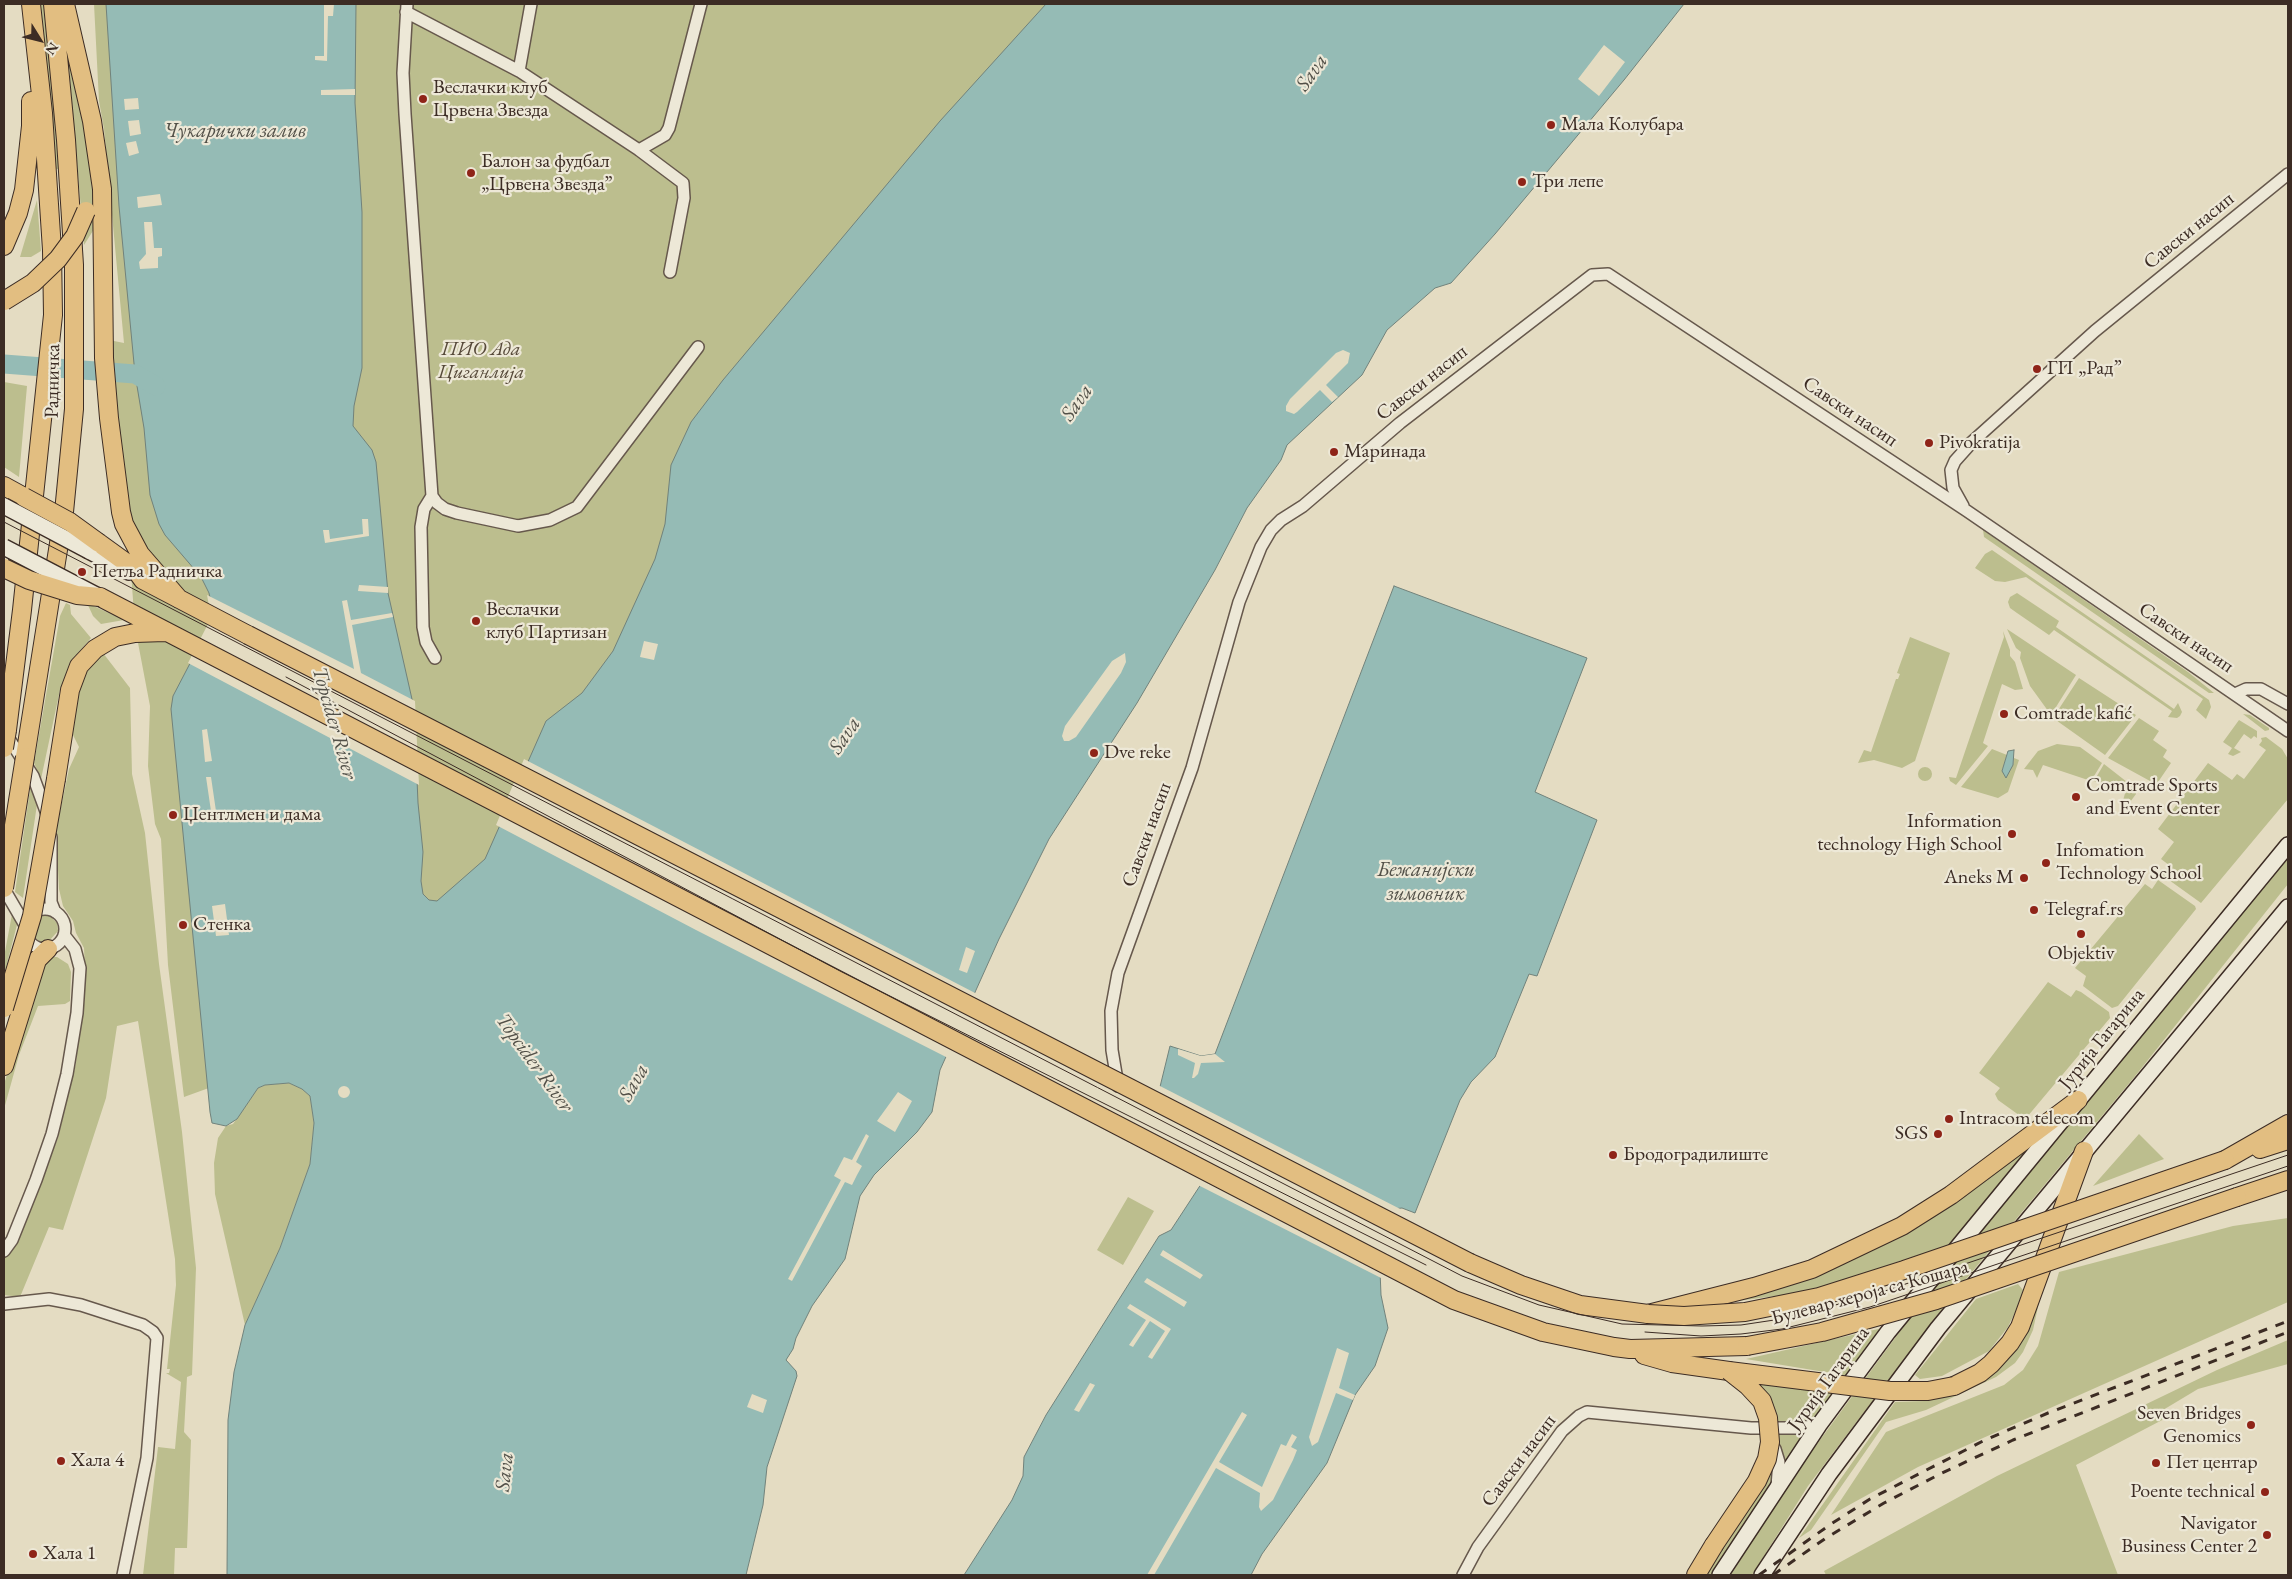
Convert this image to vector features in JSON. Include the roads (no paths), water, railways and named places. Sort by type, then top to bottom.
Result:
[{"type":"main road","name":"Радничка","points":[[4,748],[50,352],[54,281],[32,4]]},
{"type":"main road","name":"Радничка","points":[[6,892],[69,472],[74,409],[76,350],[72,236],[53,4]]},
{"type":"main road","points":[[65,4],[92,121],[98,165],[94,213],[104,365],[121,512],[124,524],[140,554],[179,599]]},
{"type":"main road","points":[[4,246],[16,220],[22,197],[31,126],[31,98],[38,68]]},
{"type":"main road","points":[[4,301],[33,283],[58,259],[94,213]]},
{"type":"main road","name":"Булевар хероја са Кошара","points":[[4,486],[87,533],[135,569],[143,580],[179,599],[1470,1263],[1521,1285],[1580,1305],[1648,1314],[1684,1316],[1745,1312],[1819,1297],[2288,1140]]},
{"type":"main road","points":[[4,506],[143,580]]},
{"type":"main road","points":[[4,547],[100,597]]},
{"type":"main road","points":[[4,568],[29,580],[77,595],[100,597]]},
{"type":"main road","name":"Булевар хероја са Кошара","points":[[100,597],[1454,1300],[1543,1332],[1630,1349],[1732,1348],[1822,1332],[1936,1300],[2288,1180]]},
{"type":"main road","points":[[4,1008],[32,916],[74,678],[87,656],[111,640],[126,634],[167,632]]},
{"type":"main road","name":"Јурија Гагарина","points":[[1720,1575],[1819,1425],[1888,1332],[2288,845]]},
{"type":"main road","points":[[1762,1575],[1829,1474],[1882,1400],[1938,1328],[2288,907]]},
{"type":"main road","points":[[4,1066],[37,960],[52,947]]},
{"type":"main road","points":[[1648,1314],[1778,1280],[1812,1268],[1874,1241],[1951,1195],[2078,1100]]},
{"type":"main road","points":[[2226,1160],[2288,1124]]},
{"type":"main road","points":[[1630,1349],[1672,1363],[1890,1391],[1928,1391],[1954,1386],[1980,1373],[1991,1364],[2010,1344],[2020,1327],[2084,1151]]},
{"type":"main road","points":[[1696,1575],[1757,1481],[1767,1458],[1770,1442],[1768,1418],[1762,1402],[1748,1386],[1729,1371]]},
{"type":"street","points":[[518,71],[531,4]]},
{"type":"street","points":[[639,150],[665,135],[669,128],[701,4]]},
{"type":"street","points":[[434,658],[424,634],[422,516],[432,496],[402,73],[406,8],[518,71],[639,150],[683,184],[684,198],[670,272]]},
{"type":"street","name":"Савски насип","points":[[1967,512],[1956,496],[1950,479],[1955,461],[1972,442],[2095,331],[2288,174]]},
{"type":"street","name":"Савски насип","points":[[1119,1090],[1112,1050],[1111,1011],[1118,973],[1124,951],[1192,768],[1239,602],[1261,547],[1271,530],[1281,520],[1303,506],[1400,423],[1592,275],[1608,274],[1967,512],[2288,731]]},
{"type":"street","points":[[432,496],[450,512],[518,526],[550,520],[577,507],[698,346]]},
{"type":"street","name":"Савски насип","points":[[2235,694],[2246,689],[2261,689],[2288,704]]},
{"type":"street","points":[[4,1251],[12,1240],[32,1188],[60,1102],[77,1013],[80,984],[75,949],[64,935],[64,924],[55,912],[51,902],[52,844],[44,799],[26,762],[5,731]]},
{"type":"street","points":[[6,892],[25,908],[55,912]]},
{"type":"street","points":[[6,892],[25,924],[28,940],[37,947],[52,947],[69,952],[78,961]]},
{"type":"street","points":[[25,924],[30,916],[38,910]]},
{"type":"street","points":[[52,947],[64,935]]},
{"type":"street","points":[[4,1304],[49,1299],[67,1302],[131,1319],[153,1332],[158,1344],[147,1458],[123,1574]]},
{"type":"street","name":"Савски насип","points":[[1463,1575],[1478,1547],[1525,1479],[1562,1431],[1579,1416],[1594,1412],[1751,1428],[1799,1428],[1819,1425]]},
{"type":"street","points":[[1751,1428],[1765,1437],[1775,1449],[1780,1462],[1777,1486]]},
{"type":"water","points":[[106,4],[356,4],[355,103],[362,212],[362,368],[354,406],[353,426],[372,450],[376,462],[388,593],[414,708],[418,803],[423,852],[421,881],[423,894],[429,900],[437,901],[485,859],[546,721],[582,693],[613,651],[655,559],[665,524],[671,465],[691,422],[723,380],[940,121],[1046,4],[1684,4],[1624,80],[1495,234],[1451,283],[1435,288],[1387,330],[1362,375],[1287,445],[1281,460],[1247,508],[1215,570],[1137,703],[1049,839],[999,939],[940,1070],[932,1112],[917,1132],[874,1175],[860,1196],[845,1259],[812,1306],[796,1338],[793,1349],[786,1360],[796,1371],[797,1376],[767,1467],[763,1505],[746,1575],[227,1575],[228,1420],[234,1372],[245,1325],[280,1248],[310,1164],[314,1123],[310,1096],[302,1089],[289,1083],[265,1085],[258,1088],[237,1119],[226,1126],[212,1123],[171,709],[173,696],[210,625],[213,611],[209,593],[201,577],[165,535],[159,524],[150,495],[144,428],[135,374],[119,206]]},
{"type":"water","name":"Бежанијски зимовник","points":[[1394,586],[1587,658],[1535,792],[1597,820],[1537,976],[1529,974],[1495,1057],[1471,1082],[1460,1100],[1415,1213],[1402,1208],[1383,1210],[1378,1221],[1381,1295],[1388,1328],[1375,1366],[1355,1395],[1327,1463],[1262,1554],[1251,1575],[964,1575],[1012,1500],[1023,1476],[1024,1457],[1046,1415],[1159,1236],[1171,1230],[1207,1175],[1217,1141],[1158,1095],[1170,1046],[1201,1056],[1215,1054]]},
{"type":"water","points":[[2014,750],[2013,765],[2006,778],[2002,771],[2008,751]]},
{"type":"waterway","name":"Topcider River","points":[[4,364],[135,374],[156,386]]},
{"type":"tram line","points":[[4,522],[1462,1276],[1539,1305],[1622,1324],[1741,1325],[1781,1319],[1870,1296],[2288,1155]]},
{"type":"tram line","points":[[286,677],[840,971],[1426,1265]]},
{"type":"tram line","points":[[1645,1332],[1701,1336],[1741,1334],[1782,1329],[1870,1307],[2288,1166]]},
{"type":"railway","points":[[1759,1575],[1870,1499],[1985,1440],[2048,1413],[2288,1321]]},
{"type":"railway","points":[[1773,1575],[1826,1538],[1884,1503],[1942,1473],[2013,1440],[2288,1332]]},
{"type":"place","name":"Веслачки клуб Црвена Звезда","points":[[423,99]]},
{"type":"place","name":"Мала Колубара","points":[[1551,125]]},
{"type":"place","name":"Балон за фудбал „Црвена Звезда”","points":[[471,173]]},
{"type":"place","name":"Три лепе","points":[[1522,182]]},
{"type":"place","name":"ГП „Рад”","points":[[2037,369]]},
{"type":"place","name":"Pivokratija","points":[[1929,443]]},
{"type":"place","name":"Маринада","points":[[1334,452]]},
{"type":"place","name":"Петља Радничка","points":[[82,572]]},
{"type":"place","name":"Веслачки клуб Партизан","points":[[476,621]]},
{"type":"place","name":"Comtrade kafić","points":[[2004,714]]},
{"type":"place","name":"Dve reke","points":[[1094,753]]},
{"type":"place","name":"Comtrade Sports and Event Center","points":[[2076,797]]},
{"type":"place","name":"Џентлмен и дама","points":[[173,815]]},
{"type":"place","name":"Information technology High School","points":[[2012,834]]},
{"type":"place","name":"Infomation Technology School","points":[[2046,863]]},
{"type":"place","name":"Aneks M","points":[[2024,878]]},
{"type":"place","name":"Telegraf.rs","points":[[2034,910]]},
{"type":"place","name":"Стенка","points":[[183,925]]},
{"type":"place","name":"Objektiv","points":[[2081,934]]},
{"type":"place","name":"Intracom telecom","points":[[1949,1119]]},
{"type":"place","name":"SGS","points":[[1938,1134]]},
{"type":"place","name":"Бродоградилиште","points":[[1613,1155]]},
{"type":"place","name":"Seven Bridges Genomics","points":[[2251,1425]]},
{"type":"place","name":"Хала 4","points":[[61,1461]]},
{"type":"place","name":"Пет центар","points":[[2156,1463]]},
{"type":"place","name":"Poente technical","points":[[2265,1492]]},
{"type":"place","name":"Navigator Business Center 2","points":[[2267,1535]]},
{"type":"place","name":"Хала 1","points":[[33,1554]]},
{"type":"water label","name":"Sava","points":[[1312,73]]},
{"type":"water label","name":"Чукарички залив","points":[[235,131]]},
{"type":"water label","name":"Sava","points":[[1077,403]]},
{"type":"water label","name":"Sava","points":[[845,736]]},
{"type":"water label","name":"Sava","points":[[634,1083]]},
{"type":"water label","name":"Sava","points":[[505,1472]]},
{"type":"park label","name":"ПИО Ада Циганлија","points":[[481,362]]}]
